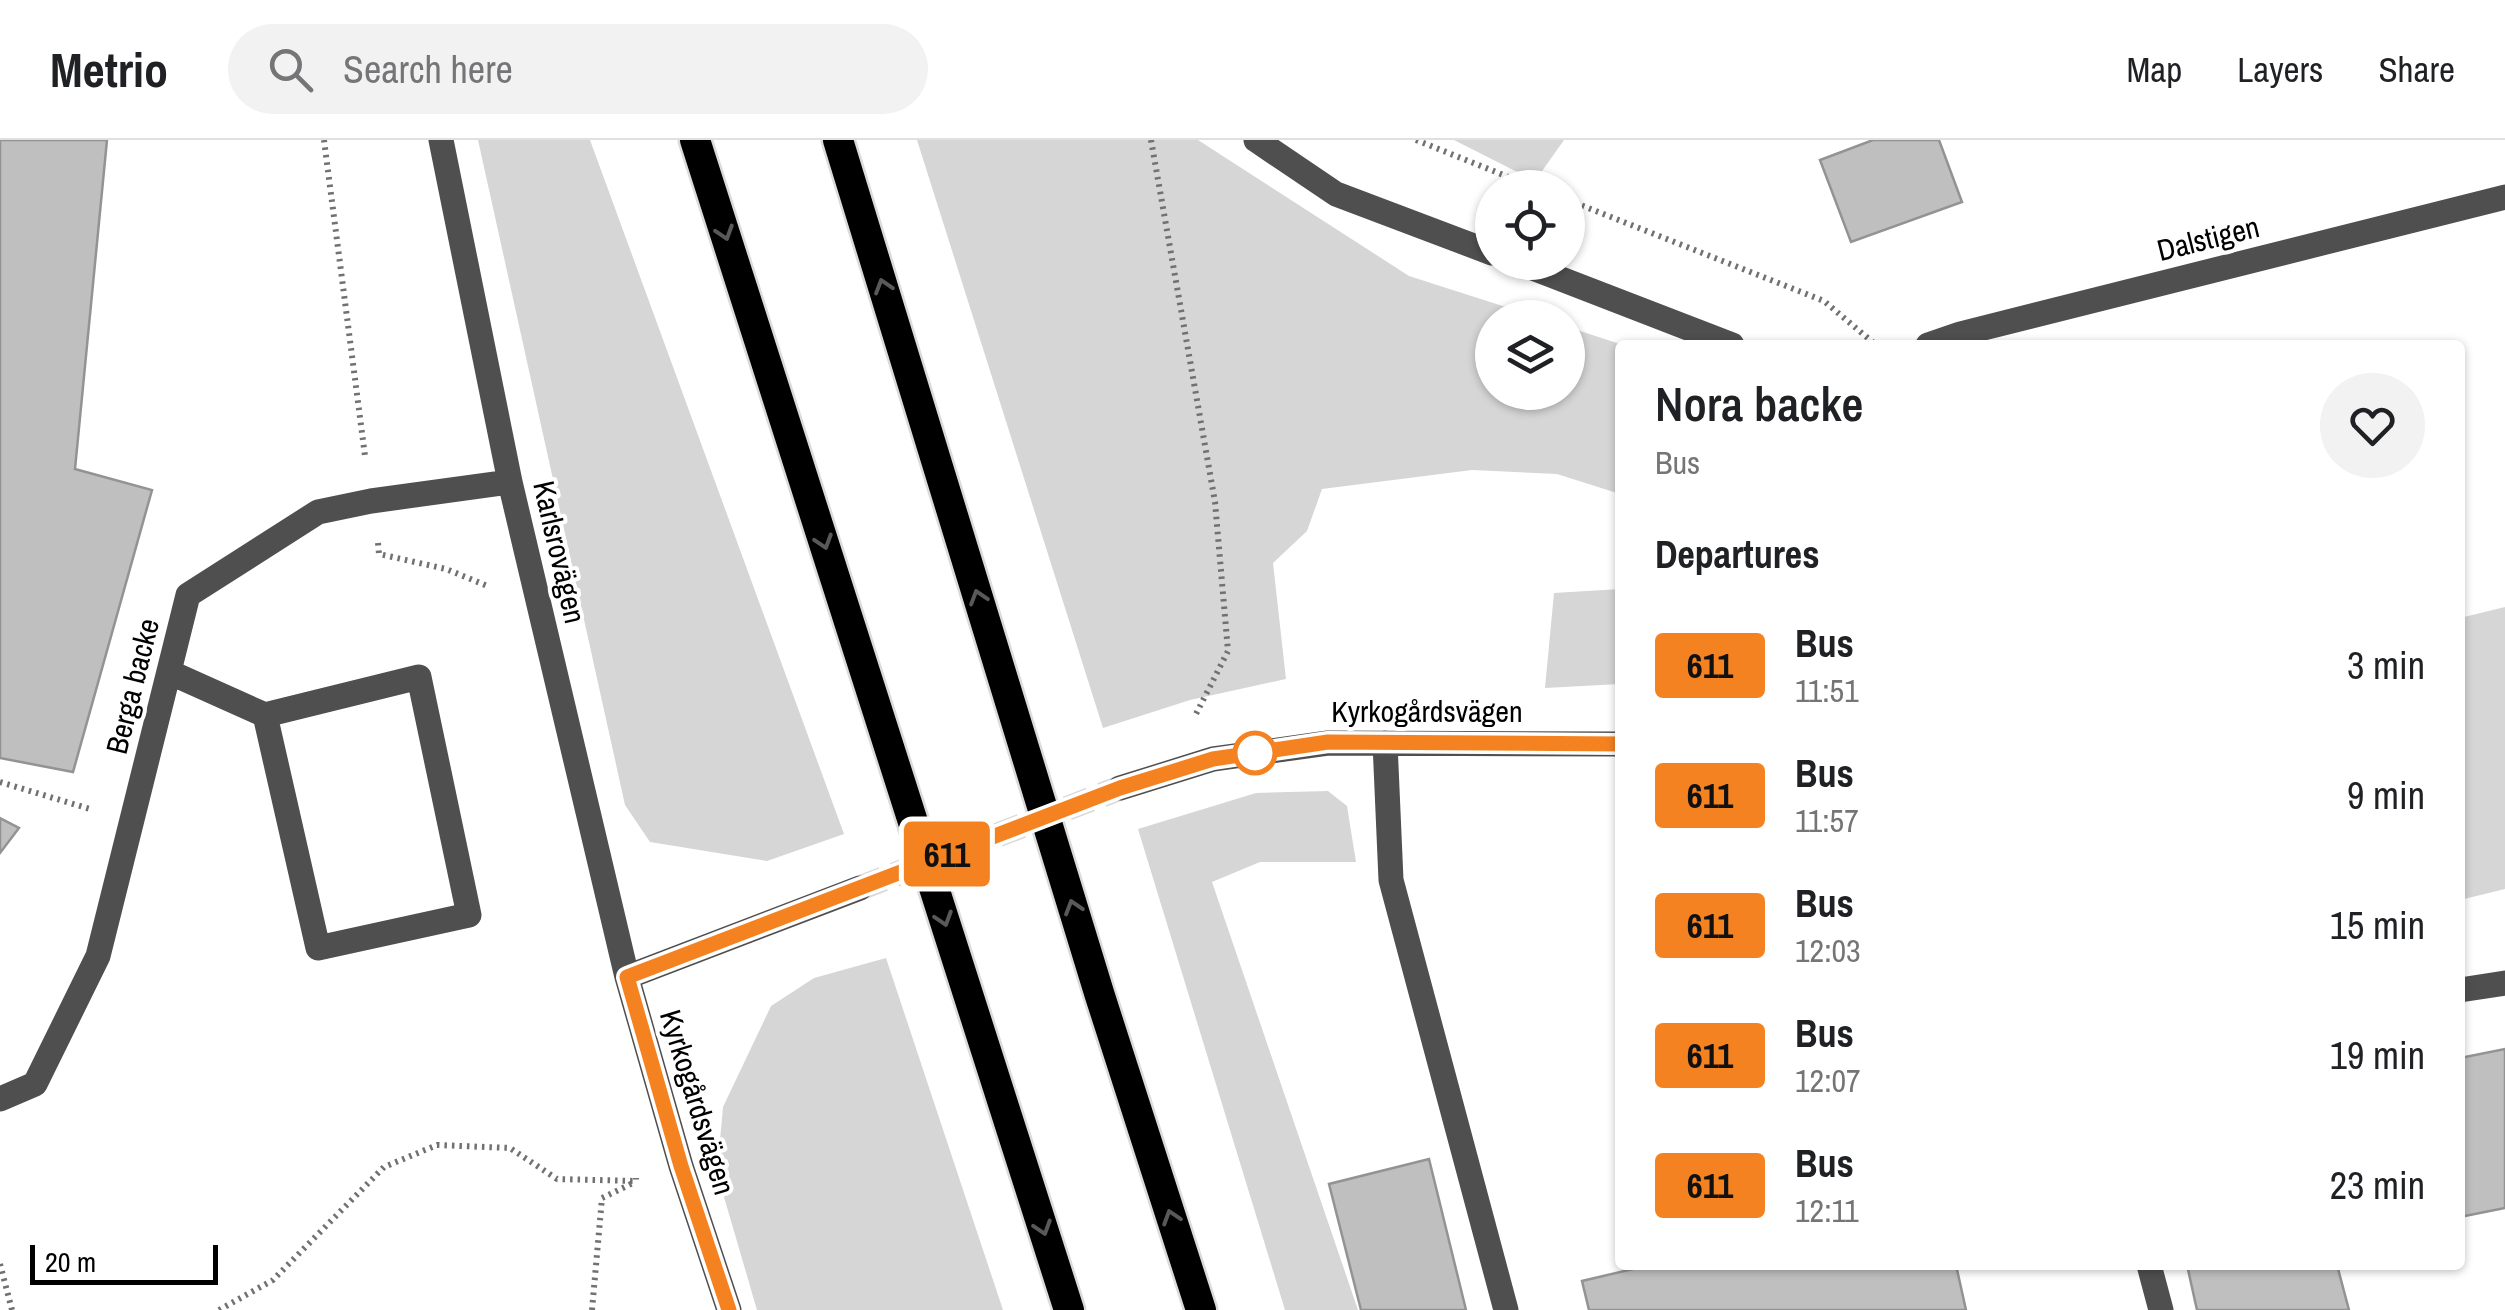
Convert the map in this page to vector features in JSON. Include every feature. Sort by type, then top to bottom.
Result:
[{"type":"highway","points":[[695,140],[1069,1310]]},
{"type":"highway","points":[[838,140],[1094,976],[1201,1310]]},
{"type":"street","name":"Karlsrovägen","points":[[441,140],[510,482],[627,977]]},
{"type":"street","points":[[1256,140],[1336,194],[1475,247]]},
{"type":"street","name":"Dalstigen","points":[[1943,340],[2505,197]]},
{"type":"street","points":[[1564,280],[1719,340]]},
{"type":"street","name":"Berga backe","points":[[0,1100],[35,1084],[98,956],[188,594],[318,512],[510,482]]},
{"type":"street","points":[[169,672],[266,715],[420,677],[469,915],[318,948],[266,715]]},
{"type":"street","name":"Kyrkogårdsvägen","points":[[1120,788],[1213,759],[1328,742],[1615,744]]},
{"type":"street","points":[[1385,744],[1391,880],[1506,1310]]},
{"type":"street","points":[[627,977],[860,888]]},
{"type":"street","name":"Kyrkogårdsvägen","points":[[627,977],[681,1166],[729,1310]]},
{"type":"street","points":[[2465,989],[2505,983]]},
{"type":"street","points":[[2150,1270],[2161,1310]]},
{"type":"path","points":[[324,140],[380,554],[446,569],[492,588]]},
{"type":"path","points":[[1151,140],[1215,502],[1228,651],[1164,774]]},
{"type":"path","points":[[1416,140],[1491,170]]},
{"type":"path","points":[[1585,207],[1824,300],[1870,340]]},
{"type":"path","points":[[0,782],[131,821]]},
{"type":"path","points":[[218,1310],[272,1280],[384,1167],[436,1145],[510,1148],[557,1179],[636,1180]]},
{"type":"path","points":[[632,1162],[636,1180]]},
{"type":"path","points":[[592,1310],[602,1198],[636,1180],[681,1166]]},
{"type":"path","points":[[0,1264],[12,1310]]},
{"type":"shaded area","points":[[478,140],[590,140],[844,834],[767,861],[650,842],[625,805]]},
{"type":"shaded area","points":[[917,140],[1198,140],[1409,276],[1484,300],[1475,300],[1475,410],[1585,410],[1585,333],[1615,342],[1615,492],[1557,474],[1472,470],[1322,489],[1307,531],[1273,563],[1286,679],[1190,700],[1103,728]]},
{"type":"shaded area","points":[[1454,140],[1564,140],[1543,170],[1513,170]]},
{"type":"shaded area","points":[[1615,589],[1615,684],[1545,688],[1554,593]]},
{"type":"shaded area","points":[[2505,607],[2505,889],[2465,899],[2465,617]]},
{"type":"shaded area","points":[[1328,791],[1347,806],[1356,862],[1260,862],[1212,882],[1358,1310],[1285,1310],[1138,829],[1256,793]]},
{"type":"shaded area","points":[[886,958],[1003,1310],[757,1310],[717,1173],[723,1107],[771,1006],[814,978]]},
{"type":"building","points":[[0,140],[107,140],[75,469],[152,490],[73,772],[0,758]]},
{"type":"building","points":[[1873,140],[1939,140],[1962,202],[1851,242],[1820,160]]},
{"type":"building","points":[[0,818],[19,828],[0,853]]},
{"type":"building","points":[[2505,1049],[2505,1208],[2465,1216],[2465,1057]]},
{"type":"building","points":[[1429,1159],[1466,1310],[1361,1310],[1329,1184]]},
{"type":"building","points":[[1629,1270],[1957,1270],[1966,1310],[1589,1310],[1582,1281]]},
{"type":"building","points":[[2188,1270],[2338,1270],[2349,1310],[2197,1310]]},
{"type":"tunnel","points":[[860,888],[1120,788]]},
{"type":"bus line","name":"611","points":[[729,1310],[681,1166],[627,977],[1120,788],[1213,759],[1328,742],[1615,744]]}]
